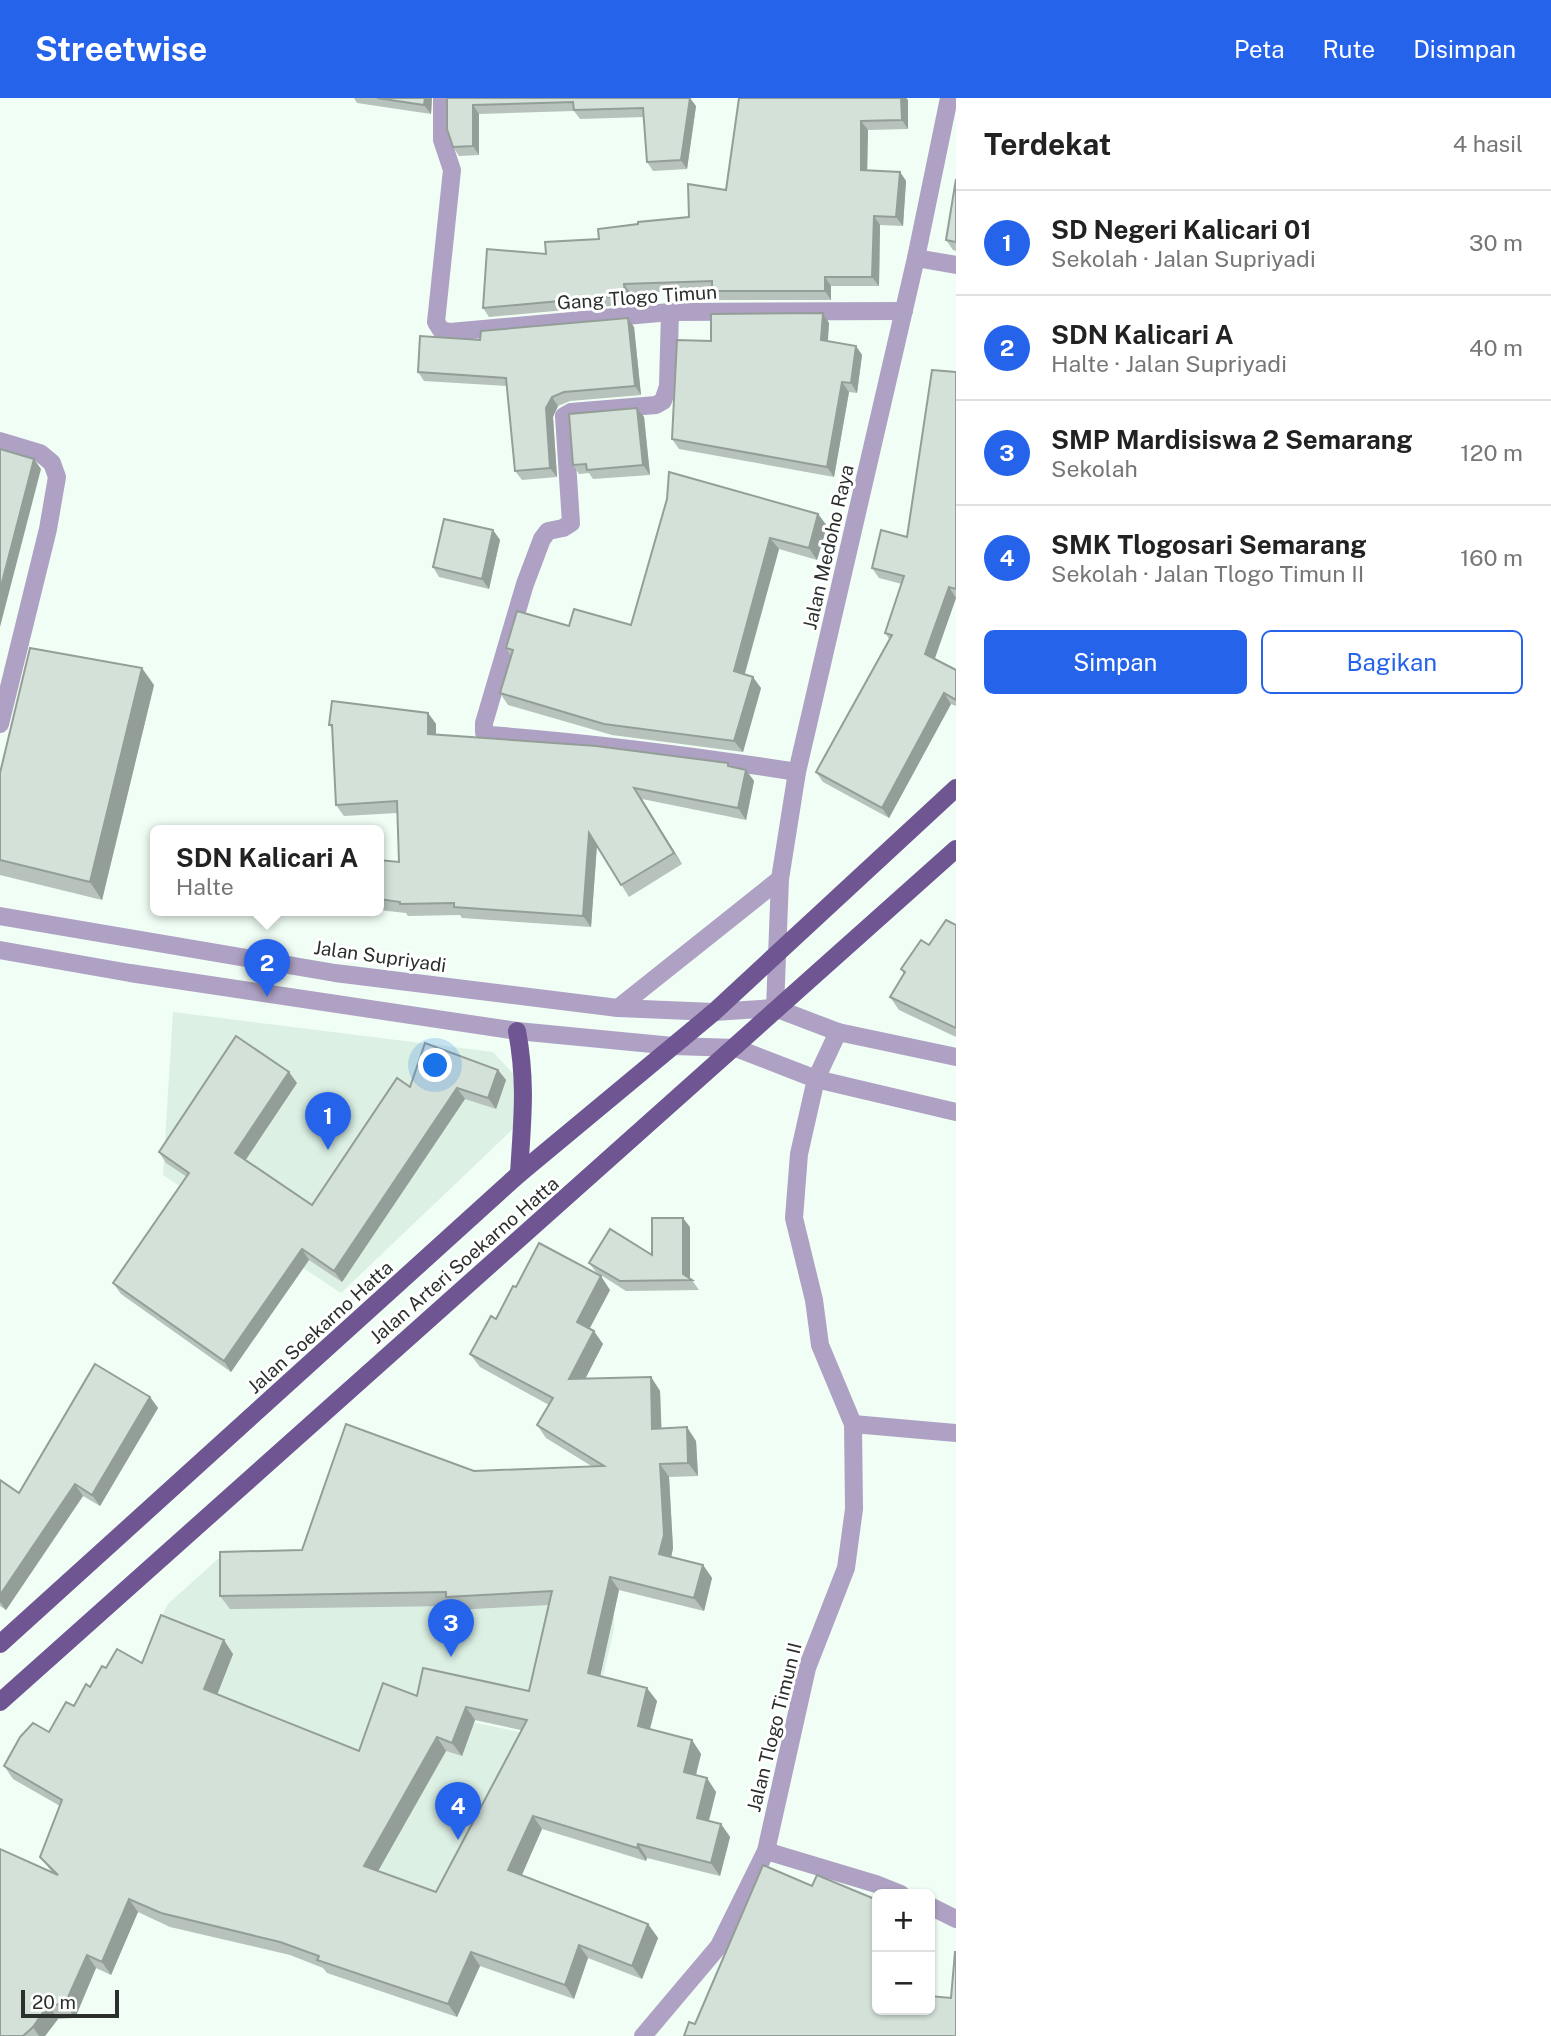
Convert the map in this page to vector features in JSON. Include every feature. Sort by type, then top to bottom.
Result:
[{"type":"main road","points":[[673,1045],[715,1012],[956,788]]},
{"type":"main road","name":"Jalan Arteri Soekarno Hatta","points":[[0,1702],[956,849]]},
{"type":"main road","points":[[517,1031],[524,1087],[519,1174]]},
{"type":"main road","name":"Jalan Soekarno Hatta","points":[[0,1644],[519,1174],[673,1045]]},
{"type":"street","name":"Gang Tlogo Timun","points":[[442,98],[442,140],[452,170],[436,322],[441,330],[450,332],[670,312],[904,311]]},
{"type":"street","name":"Jalan Medoho Raya","points":[[775,1009],[780,879],[797,772],[916,258],[949,98]]},
{"type":"street","points":[[916,258],[956,265]]},
{"type":"street","points":[[670,312],[668,386],[663,401],[656,405],[571,412],[564,416],[571,523],[564,528],[548,531],[542,539],[525,584],[484,723],[484,732],[490,735],[709,758],[797,772]]},
{"type":"street","points":[[0,441],[40,453],[52,463],[57,477],[48,529],[0,724]]},
{"type":"street","points":[[618,1008],[780,879]]},
{"type":"street","name":"Jalan Supriyadi","points":[[0,915],[335,973],[618,1008],[715,1012],[775,1009]]},
{"type":"street","points":[[0,950],[130,973],[517,1031],[736,1048],[816,1079],[956,1112]]},
{"type":"street","points":[[331,1003],[335,973]]},
{"type":"street","points":[[775,1009],[838,1032],[956,1057]]},
{"type":"street","name":"Jalan Tlogo Timun II","points":[[643,2036],[719,1946],[766,1851],[807,1668],[846,1568],[853,1509],[853,1424],[820,1345],[814,1300],[794,1218],[799,1154],[816,1079],[838,1032]]},
{"type":"street","points":[[853,1424],[956,1433]]},
{"type":"street","points":[[766,1851],[888,1889]]},
{"type":"street","points":[[935,1908],[956,1919]]},
{"type":"shaded area","points":[[173,1012],[493,1052],[519,1080],[517,1125],[341,1293],[163,1175]]},
{"type":"shaded area","points":[[613,1550],[614,1629],[583,1761],[558,1788],[462,1988],[213,1698],[232,1654],[157,1625],[168,1604],[219,1558],[411,1560]],"holes":[[[418,1708],[525,1731],[524,1733],[423,1712]]]},
{"type":"building","points":[[377,98],[425,98],[424,105]]},
{"type":"building","points":[[447,98],[690,98],[681,160],[647,162],[643,108],[574,110],[573,102],[473,105],[473,146],[453,147],[447,129]]},
{"type":"building","points":[[739,98],[901,98],[902,120],[861,121],[861,170],[900,172],[896,217],[874,216],[872,277],[825,277],[825,291],[712,291],[712,281],[624,284],[625,295],[483,308],[487,249],[546,254],[545,242],[599,239],[598,229],[689,217],[688,184],[726,190]]},
{"type":"building","points":[[956,179],[956,242],[946,240]]},
{"type":"building","points":[[823,313],[821,340],[856,346],[851,383],[842,382],[827,467],[672,439],[677,340],[711,341],[711,314]]},
{"type":"building","points":[[628,318],[635,386],[564,392],[552,397],[546,408],[550,468],[515,471],[506,378],[418,372],[420,336],[480,340],[481,331]]},
{"type":"building","points":[[932,370],[956,372],[956,589],[949,587],[925,654],[956,670],[956,700],[944,693],[882,808],[816,772],[892,635],[885,633],[904,576],[872,568],[881,530],[907,537]]},
{"type":"building","points":[[637,408],[643,465],[587,470],[586,464],[573,465],[569,414]]},
{"type":"building","points":[[0,449],[34,459],[0,590]]},
{"type":"building","points":[[669,472],[818,514],[809,548],[770,538],[734,671],[753,677],[734,741],[604,724],[500,693],[513,650],[506,648],[517,611],[569,626],[574,609],[631,625],[667,499]]},
{"type":"building","points":[[444,519],[493,530],[482,579],[433,567]]},
{"type":"building","points":[[30,648],[142,668],[90,882],[0,860],[0,773]]},
{"type":"building","points":[[332,701],[428,713],[428,734],[596,746],[728,763],[728,766],[746,770],[738,808],[634,788],[674,853],[621,885],[589,833],[583,916],[454,907],[454,903],[400,904],[384,900],[384,860],[399,862],[397,801],[336,805],[332,725],[329,725]]},
{"type":"building","points":[[946,920],[956,925],[956,1028],[890,997],[905,972],[901,969],[921,940],[929,945]]},
{"type":"building","points":[[236,1036],[289,1072],[235,1153],[312,1205],[397,1078],[410,1087],[425,1043],[498,1070],[488,1098],[457,1088],[334,1271],[302,1249],[224,1361],[113,1283],[189,1173],[159,1152]]},
{"type":"building","points":[[652,1218],[683,1218],[683,1274],[692,1280],[620,1281],[589,1263],[610,1229],[652,1255]]},
{"type":"building","points":[[539,1243],[601,1276],[577,1322],[594,1331],[569,1379],[651,1377],[652,1429],[687,1427],[688,1463],[660,1464],[664,1535],[659,1554],[703,1565],[694,1598],[610,1577],[588,1673],[647,1688],[638,1726],[692,1740],[684,1772],[707,1778],[697,1818],[721,1824],[711,1863],[638,1844],[637,1848],[533,1816],[508,1870],[648,1924],[632,1966],[579,1945],[565,1985],[471,1952],[448,2004],[317,1960],[319,1956],[280,1942],[161,1913],[129,1899],[102,1962],[87,1955],[65,2004],[48,2005],[33,2027],[23,2036],[0,2036],[0,1849],[58,1875],[40,1857],[62,1800],[4,1766],[20,1737],[33,1723],[49,1732],[66,1702],[74,1706],[86,1684],[90,1687],[102,1666],[106,1668],[117,1649],[142,1663],[161,1615],[224,1640],[204,1689],[359,1751],[383,1683],[417,1696],[423,1668],[529,1691],[552,1591],[446,1597],[446,1592],[220,1596],[220,1552],[302,1550],[346,1424],[474,1471],[604,1466],[537,1425],[553,1398],[470,1354],[491,1316],[496,1319],[513,1286],[516,1287]],"holes":[[[466,1707],[527,1720],[436,1892],[364,1866],[437,1737],[452,1743]]]},
{"type":"building","points":[[95,1364],[150,1397],[92,1495],[75,1484],[0,1595],[0,1480],[19,1493]]},
{"type":"building","points":[[763,1865],[812,1886],[817,1875],[872,1898],[872,2015],[935,2015],[935,1996],[951,1998],[956,1952],[956,2036],[684,2036],[689,2022],[695,2024]]},
{"type":"place","name":"SDN Kalicari A","points":[[267,997]]},
{"type":"place","name":"SD Negeri Kalicari 01","points":[[328,1150]]},
{"type":"place","name":"SMP Mardisiswa 2 Semarang","points":[[451,1657]]},
{"type":"place","name":"SMK Tlogosari Semarang","points":[[458,1840]]}]
